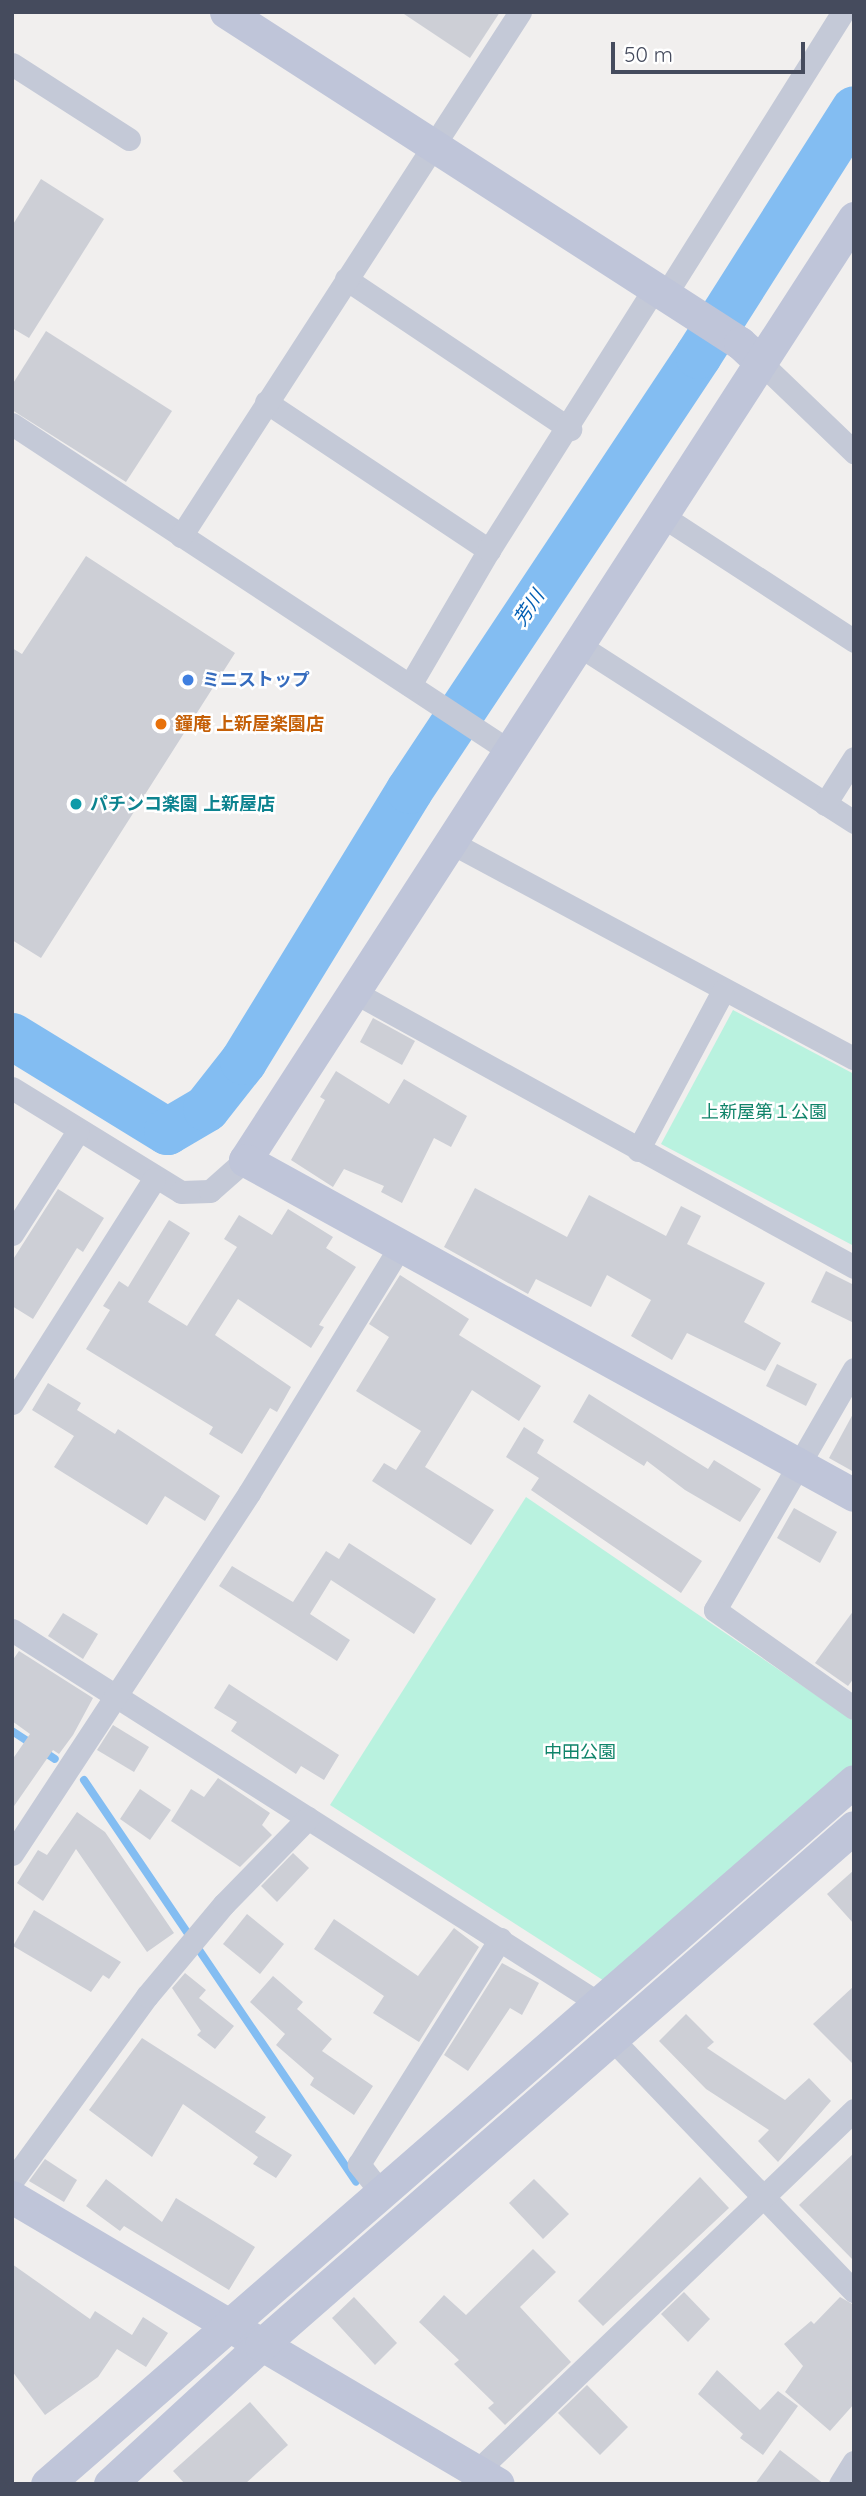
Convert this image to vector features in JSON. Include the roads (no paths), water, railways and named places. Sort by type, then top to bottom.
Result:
[{"type":"street","points":[[226,12],[750,352],[854,452]]},
{"type":"street","points":[[181,536],[520,12]]},
{"type":"street","points":[[419,691],[489,550],[663,297],[843,12]]},
{"type":"street","points":[[12,64],[130,139]]},
{"type":"street","points":[[12,1088],[154,1179],[181,1192],[199,1194],[219,1186],[245,1160],[452,842],[503,746],[580,646],[664,517],[750,352],[851,229]]},
{"type":"street","points":[[346,279],[570,429]]},
{"type":"street","points":[[266,402],[489,550]]},
{"type":"street","points":[[12,424],[503,746]]},
{"type":"street","points":[[664,517],[854,641]]},
{"type":"street","points":[[580,646],[854,822]]},
{"type":"street","points":[[825,804],[854,758]]},
{"type":"street","points":[[452,842],[723,991],[854,1059]]},
{"type":"street","points":[[638,1150],[723,991]]},
{"type":"street","points":[[354,992],[854,1267]]},
{"type":"street","points":[[12,1234],[78,1131]]},
{"type":"street","points":[[245,1160],[854,1495]]},
{"type":"street","points":[[12,1403],[154,1179]]},
{"type":"street","points":[[12,1854],[249,1493],[400,1247]]},
{"type":"street","points":[[854,1369],[715,1610],[854,1708]]},
{"type":"street","points":[[12,1630],[600,2004]]},
{"type":"street","points":[[47,2484],[379,2190],[600,2004],[854,1781]]},
{"type":"street","points":[[12,2181],[181,1955],[204,1927],[308,1818]]},
{"type":"street","points":[[110,2484],[261,2345],[854,1827]]},
{"type":"street","points":[[379,2190],[359,2164],[500,1940]]},
{"type":"street","points":[[611,2038],[854,2291]]},
{"type":"street","points":[[12,2197],[487,2478],[764,2197],[854,2110]]},
{"type":"street","points":[[840,2484],[854,2462]]},
{"type":"waterway","name":"芳川","points":[[12,1036],[167,1131],[206,1108],[243,1061],[409,790],[698,355],[854,109]]},
{"type":"waterway","points":[[12,1731],[55,1759]]},
{"type":"waterway","points":[[84,1780],[356,2182]]},
{"type":"place","name":"ミニストップ","points":[[188,680]]},
{"type":"place","name":"鐘庵 上新屋楽園店","points":[[161,724]]},
{"type":"place","name":"パチンコ楽園 上新屋店","points":[[76,804]]},
{"type":"park label","name":"上新屋第１公園","points":[[764,1112]]},
{"type":"park label","name":"中田公園","points":[[580,1752]]}]
